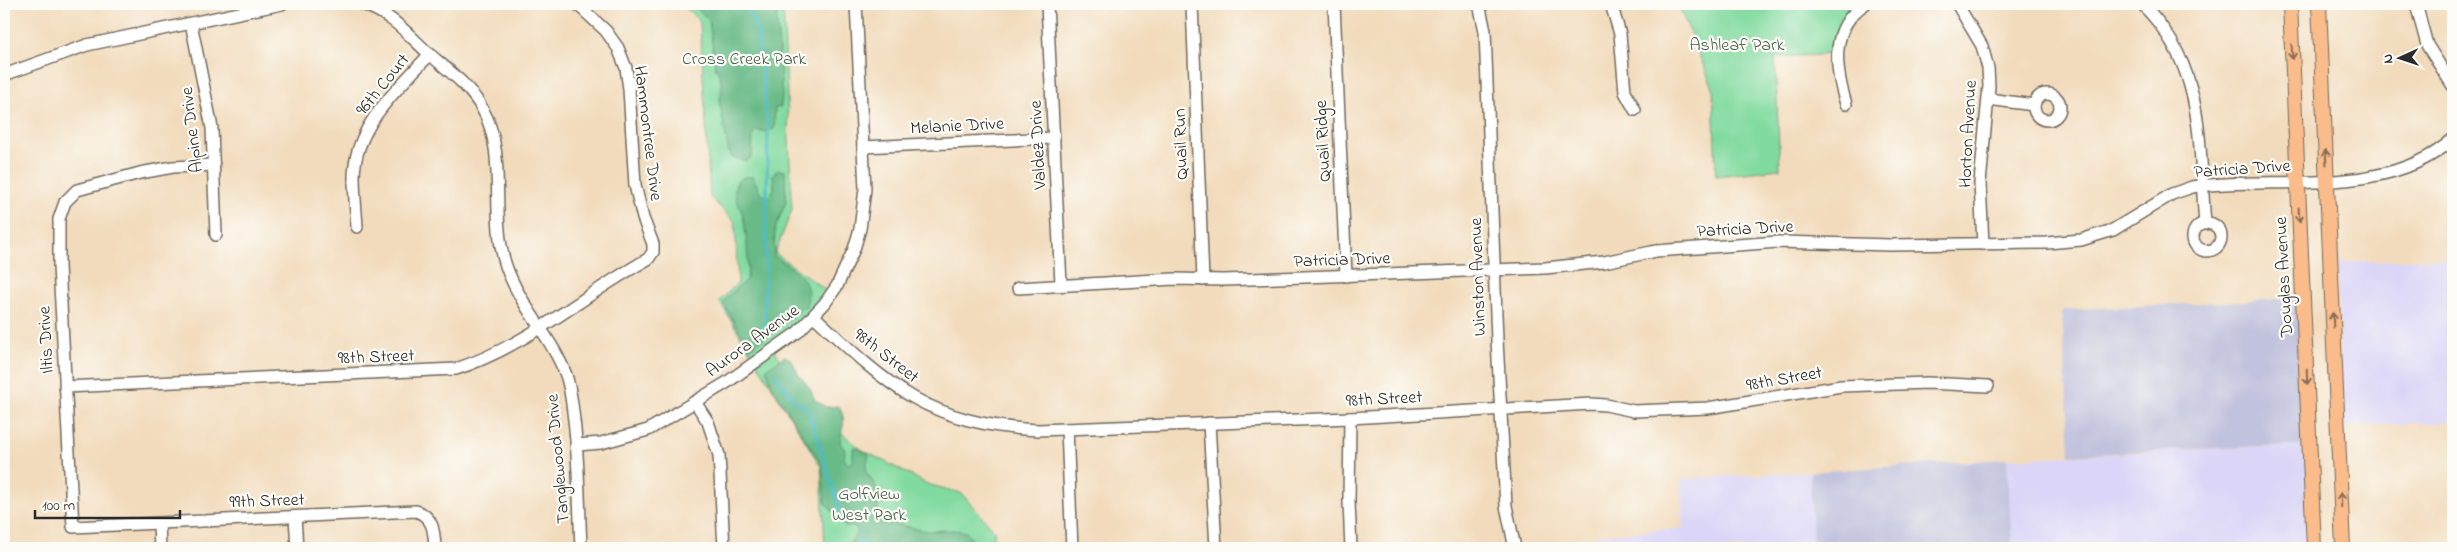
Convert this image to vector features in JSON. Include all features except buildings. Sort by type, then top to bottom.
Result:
[{"type":"main road","name":"Douglas Avenue","points":[[2290,4],[2314,548]]},
{"type":"main road","points":[[2319,4],[2343,548]]},
{"type":"street","points":[[4,75],[86,45],[282,4]]},
{"type":"street","name":"Tanglewood Drive","points":[[362,4],[383,8],[391,18],[472,94],[484,110],[491,129],[495,149],[497,222],[501,248],[512,282],[567,376],[577,445],[581,548]]},
{"type":"street","name":"Hammontree Drive","points":[[577,4],[606,31],[618,48],[626,68],[630,88],[635,185],[643,218],[653,244],[653,251]]},
{"type":"street","name":"Aurora Avenue","points":[[577,445],[617,439],[648,430],[726,383],[798,332],[814,316],[843,274],[860,230],[865,189],[856,4]]},
{"type":"street","name":"Valdez Drive","points":[[1047,4],[1061,284]]},
{"type":"street","name":"Quail Ridge","points":[[1334,4],[1346,276]]},
{"type":"street","name":"Winston Avenue","points":[[1479,4],[1485,31],[1494,270],[1506,506],[1515,548]]},
{"type":"street","points":[[1611,4],[1620,34],[1625,92],[1635,110]]},
{"type":"street","points":[[1846,104],[1838,78],[1839,37],[1850,16],[1865,4]]},
{"type":"street","name":"Horton Avenue","points":[[1958,4],[1971,26],[1985,57],[1989,84],[1980,183],[1983,244]]},
{"type":"street","points":[[2142,4],[2154,16],[2175,44],[2189,76],[2196,118],[2204,224]]},
{"type":"street","points":[[2416,4],[2427,45],[2453,86]]},
{"type":"street","name":"Quail Run","points":[[1192,5],[1203,280]]},
{"type":"street","name":"Alpine Drive","points":[[191,23],[208,100],[214,165],[216,235]]},
{"type":"street","name":"96th Court","points":[[357,227],[354,175],[362,140],[373,118],[430,54]]},
{"type":"street","points":[[1988,99],[2034,105]]},
{"type":"street","name":"Melanie Drive","points":[[863,147],[1054,138]]},
{"type":"street","name":"Patricia Drive","points":[[1018,288],[1061,284],[1494,270],[1584,264],[1656,251],[1778,242],[1892,245],[2082,240],[2113,230],[2172,194],[2202,186],[2375,177],[2407,168],[2436,152],[2453,139]]},
{"type":"street","name":"Iltis Drive","points":[[73,527],[65,387],[59,218],[65,202],[77,190],[140,173],[173,167],[214,165]]},
{"type":"street","name":"98th Street","points":[[65,387],[456,369],[483,360],[540,328],[648,260],[653,251]]},
{"type":"street","name":"98th Street","points":[[814,316],[876,374],[920,402],[970,421],[1008,428],[1067,429],[1350,418],[1591,404],[1634,411],[1693,409],[1760,401],[1848,385],[1928,383],[1988,386]]},
{"type":"street","points":[[695,402],[708,422],[719,456],[724,548]]},
{"type":"street","points":[[1350,418],[1349,502],[1351,548]]},
{"type":"street","points":[[1209,423],[1216,548]]},
{"type":"street","points":[[1067,429],[1072,548]]},
{"type":"street","name":"99th Street","points":[[73,527],[416,512],[424,514],[430,520],[434,530],[435,548]]},
{"type":"street","points":[[295,517],[297,548]]},
{"type":"street","points":[[159,523],[160,548]]},
{"type":"shaded area","points":[[2453,258],[2453,422],[2343,426],[2337,263]]},
{"type":"shaded area","points":[[2303,298],[2310,444],[2070,455],[2062,310]]},
{"type":"shaded area","points":[[2310,444],[2314,548],[2012,548],[2007,459]]},
{"type":"shaded area","points":[[2007,459],[2012,548],[1813,548],[1810,472]]},
{"type":"shaded area","points":[[1810,472],[1813,548],[1596,548],[1595,535],[1683,528],[1681,479]]},
{"type":"green space","name":"Cross Creek Park","points":[[682,4],[783,4],[792,210],[775,253],[831,294],[774,349],[808,405],[861,449],[927,484],[961,493],[994,530],[995,548],[825,548],[821,467],[719,301],[738,283],[735,222],[710,197],[700,22]]},
{"type":"green space","points":[[692,4],[776,4],[782,95],[781,107],[775,108],[774,129],[762,132],[757,130],[753,133],[752,157],[746,161],[731,157],[729,153],[719,100],[721,97],[721,83],[715,67],[709,20]]},
{"type":"green space","name":"Ashleaf Park","points":[[1678,4],[1865,4],[1859,8],[1837,54],[1775,57],[1780,169],[1716,176],[1713,88]]},
{"type":"green space","points":[[778,170],[785,171],[786,202],[775,229],[774,256],[801,276],[805,282],[808,296],[806,306],[750,349],[723,303],[747,279],[748,257],[745,228],[735,189],[737,182],[741,178],[753,177],[761,194],[769,197],[774,189],[773,174]]},
{"type":"green space","name":"Golfview West Park","points":[[785,356],[792,360],[798,374],[809,387],[815,400],[826,407],[839,406],[844,421],[840,443],[845,450],[844,459],[849,464],[853,463],[853,448],[856,447],[869,455],[866,471],[877,491],[879,517],[891,523],[927,531],[953,530],[966,532],[978,547],[985,548],[847,548],[858,531],[854,526],[845,527],[825,502],[822,465],[774,390],[766,369]]},
{"type":"waterway","points":[[744,4],[757,29],[768,129],[764,335]]},
{"type":"waterway","points":[[775,374],[796,403],[803,405],[809,412],[840,510],[848,522]]},
{"type":"waterway","points":[[859,540],[871,548]]}]
